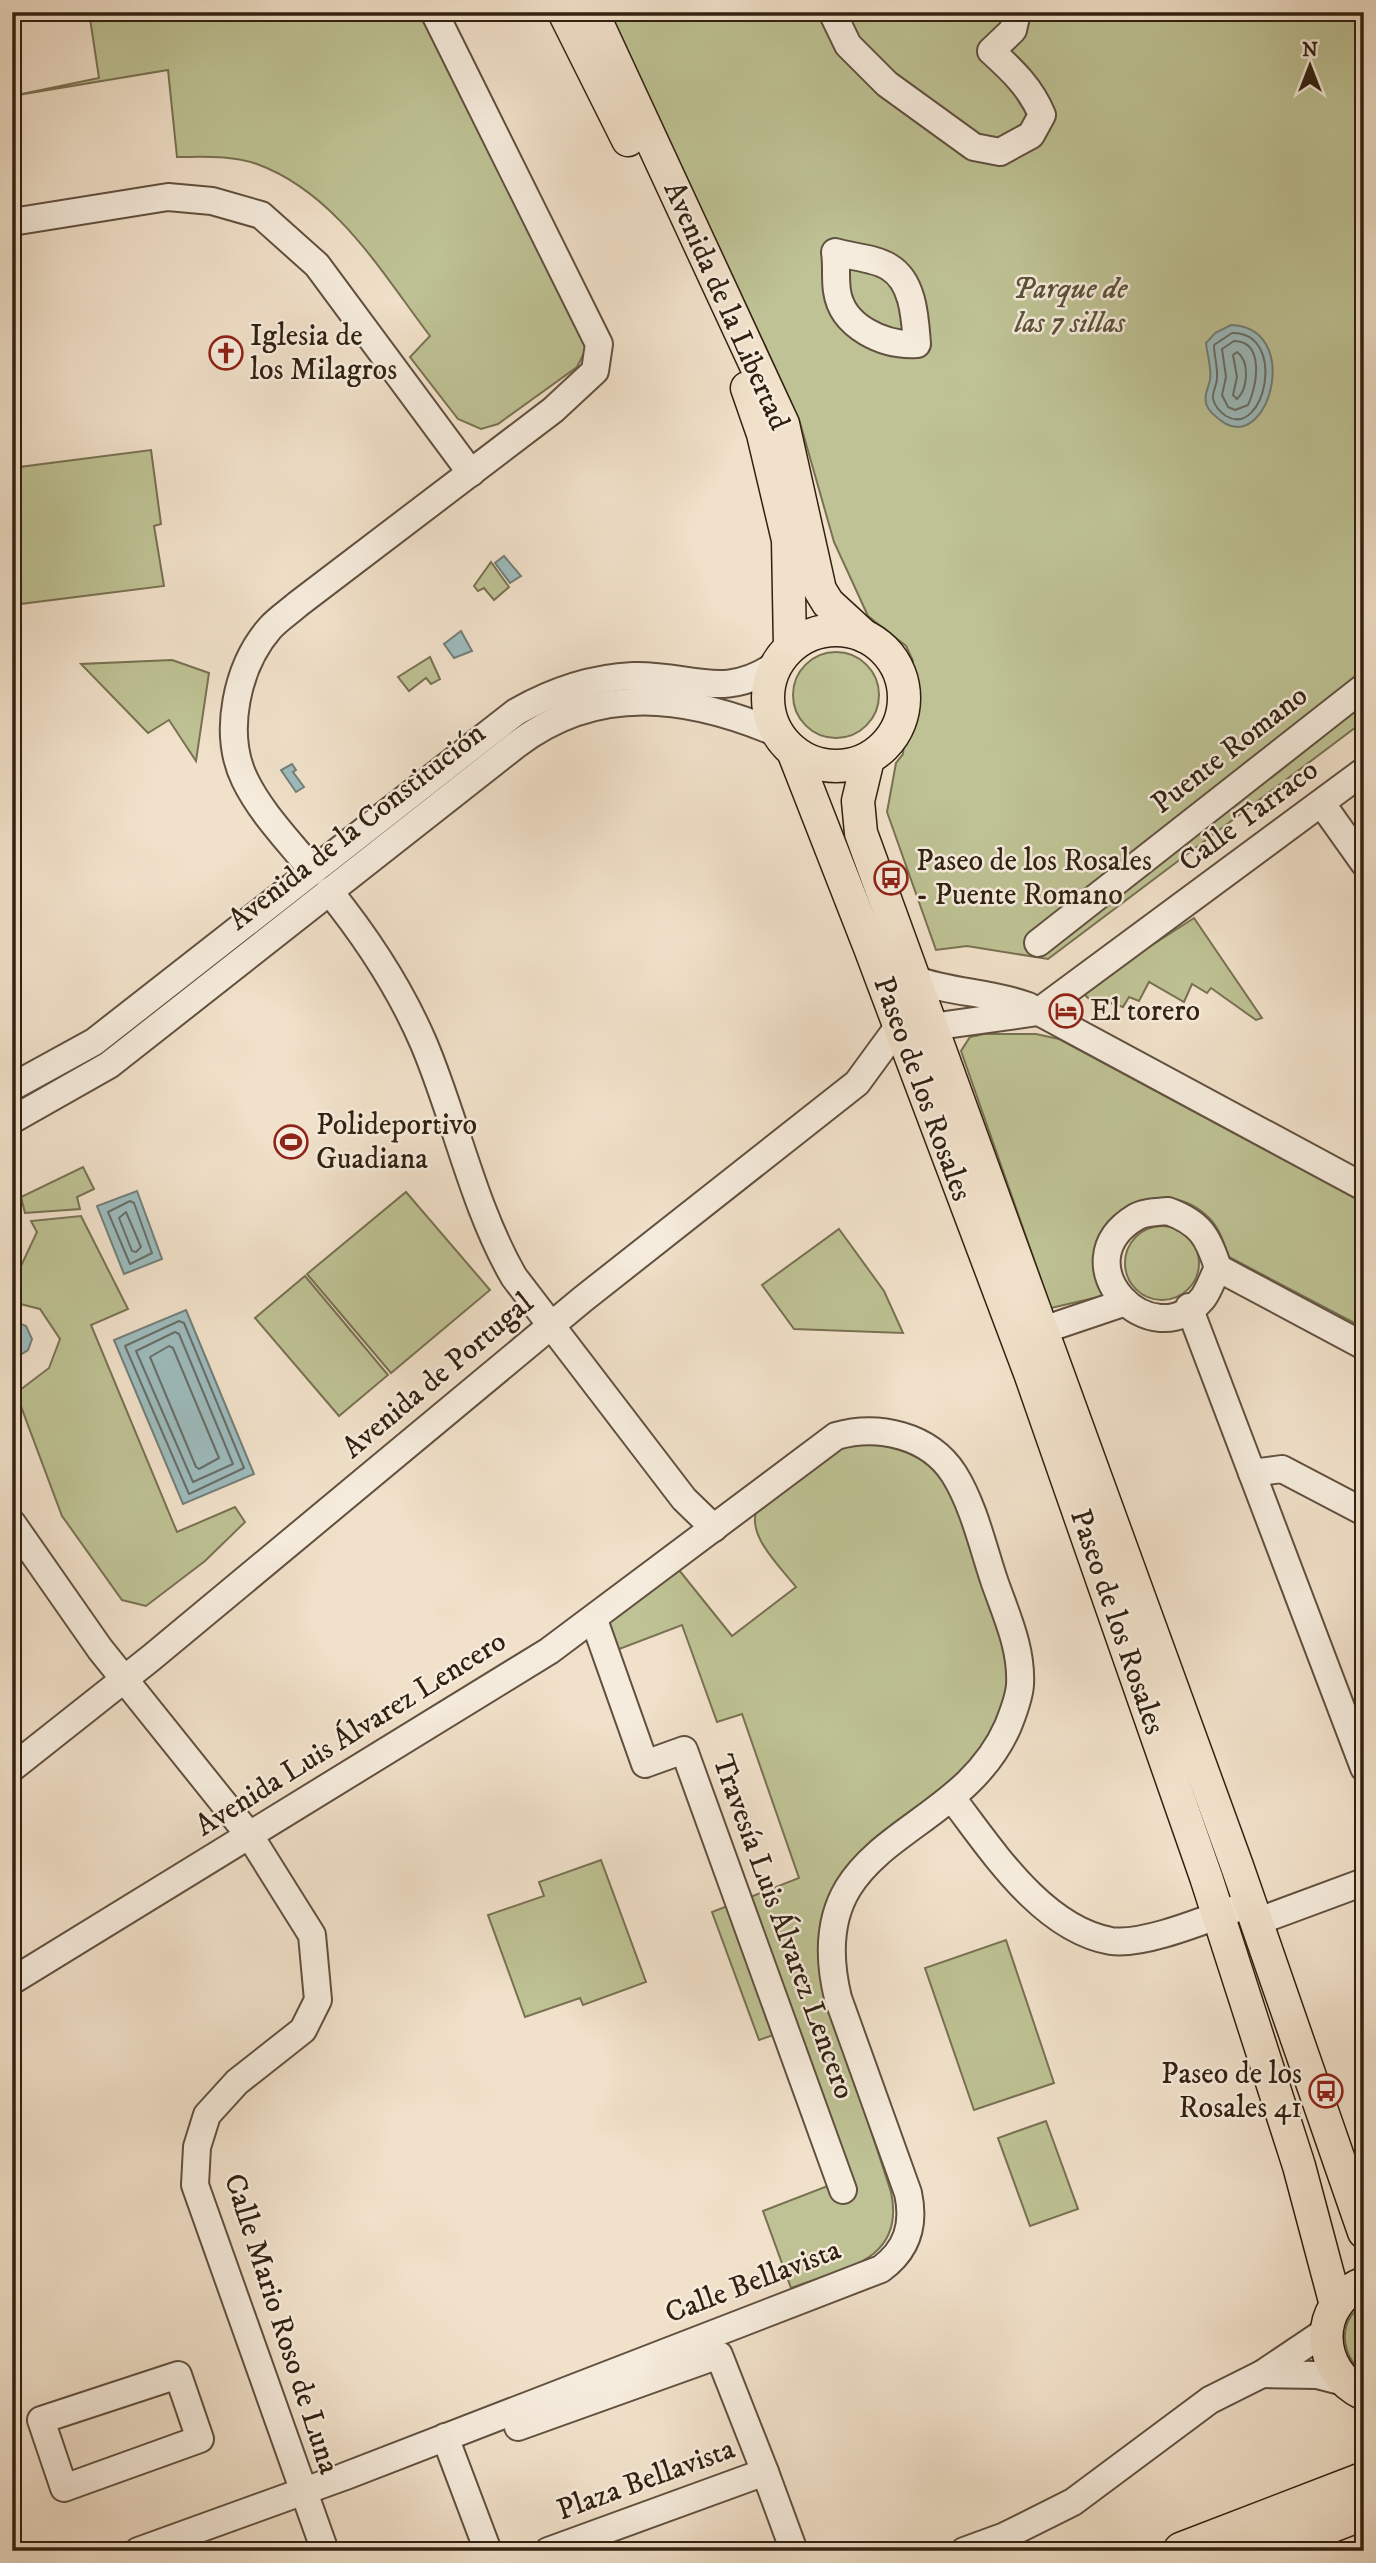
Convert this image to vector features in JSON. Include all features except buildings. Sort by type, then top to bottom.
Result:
[{"type":"highway","points":[[1260,2551],[1338,2511],[1364,2481]]},
{"type":"highway","points":[[1182,2551],[1338,2511]]},
{"type":"main road","name":"Avenida de la Libertad","points":[[564,12],[746,384],[763,434],[788,540],[783,656]]},
{"type":"main road","name":"Avenida de la Libertad","points":[[592,12],[783,424],[820,590],[828,603],[864,636]]},
{"type":"main road","points":[[825,630],[864,636],[882,648],[897,666],[905,690],[904,713],[884,746],[868,758],[847,766],[832,767],[808,761],[785,742],[767,706],[768,686],[783,656],[825,630]]},
{"type":"main road","name":"Paseo de los Rosales","points":[[785,742],[870,948],[1030,1373],[1219,1915],[1299,2166],[1331,2318],[1329,2358],[1354,2388]]},
{"type":"main road","name":"Paseo de los Rosales","points":[[868,758],[858,801],[861,834],[1252,1913],[1364,2232]]},
{"type":"main road","points":[[1331,2318],[1345,2294],[1364,2283]]},
{"type":"street","points":[[312,870],[260,805],[243,778],[235,747],[234,715],[243,676],[270,628],[553,410],[595,371],[599,344],[435,12]]},
{"type":"street","points":[[832,12],[848,46],[887,83],[974,147],[1000,152],[1031,135],[1042,115],[1036,100],[1017,75],[991,51],[1013,30],[1017,12]]},
{"type":"street","points":[[12,222],[168,197],[212,201],[261,215],[317,265],[471,473]]},
{"type":"street","name":"Avenida de la Constitución","points":[[12,1087],[93,1042],[516,712],[560,690],[585,682],[636,676],[723,685],[739,684],[758,677],[783,656]]},
{"type":"street","name":"Puente Romano","points":[[1038,943],[1364,687]]},
{"type":"street","name":"Avenida de la Constitución","points":[[12,1120],[109,1065],[536,730],[573,711],[611,702],[685,705],[744,719],[785,742]]},
{"type":"street","name":"Calle Tarraco","points":[[1038,1012],[1364,771]]},
{"type":"street","points":[[1322,804],[1364,863]]},
{"type":"street","points":[[329,891],[383,963],[424,1043],[505,1261],[550,1326],[684,1499],[714,1528]]},
{"type":"street","name":"Paseo de los Rosales","points":[[870,948],[908,1004],[931,1027]]},
{"type":"street","points":[[914,979],[930,985],[994,995],[1038,1012],[1364,1187]]},
{"type":"street","points":[[931,1027],[1038,1012]]},
{"type":"street","name":"Avenida de Portugal","points":[[12,1768],[126,1678],[550,1326],[857,1083],[898,1027]]},
{"type":"street","points":[[1168,1211],[1191,1220],[1210,1243],[1217,1268],[1203,1298],[1177,1316],[1143,1315],[1124,1303],[1110,1282],[1107,1258],[1116,1234],[1138,1216],[1168,1211]]},
{"type":"street","points":[[1217,1268],[1364,1346]]},
{"type":"street","points":[[1040,1331],[1124,1303]]},
{"type":"street","points":[[1189,1307],[1364,1768]]},
{"type":"street","name":"Calle Bellavista","points":[[138,2551],[302,2492],[448,2444],[715,2344],[881,2269],[894,2259],[908,2237],[912,2217],[908,2193],[838,1998],[833,1977],[831,1936],[842,1897],[869,1860],[952,1798],[980,1772],[994,1753],[1015,1709],[1020,1688],[1017,1647],[968,1505],[952,1471],[929,1448],[915,1441],[874,1430],[854,1431],[819,1445],[714,1528]]},
{"type":"street","points":[[1252,1473],[1282,1469],[1364,1512]]},
{"type":"street","name":"Calle Mario Roso de Luna","points":[[12,1523],[100,1649],[126,1678],[250,1836],[312,1935],[318,2000],[303,2030],[237,2082],[207,2115],[197,2147],[195,2185],[325,2551]]},
{"type":"street","name":"Avenida Luis Álvarez Lencero","points":[[12,1981],[538,1658],[594,1620],[714,1528]]},
{"type":"street","name":"Travesía Luis Álvarez Lencero","points":[[594,1620],[645,1764],[684,1750],[843,2190]]},
{"type":"street","points":[[952,1798],[1042,1908],[1076,1928],[1112,1941],[1161,1935],[1219,1915],[1252,1913],[1364,1882]]},
{"type":"street","points":[[1338,2156],[1364,2175]]},
{"type":"street","points":[[964,2551],[1005,2536],[1073,2502],[1210,2400],[1262,2374],[1331,2318]]},
{"type":"street","name":"Plaza Bellavista","points":[[548,2551],[765,2472],[715,2344]]},
{"type":"street","points":[[1262,2374],[1317,2375],[1354,2388]]},
{"type":"street","points":[[178,2375],[200,2439],[64,2488],[41,2420],[178,2375]]},
{"type":"street","points":[[448,2444],[488,2551]]},
{"type":"street","points":[[765,2472],[794,2551]]},
{"type":"green space","points":[[89,12],[424,12],[587,347],[577,367],[498,424],[481,429],[458,419],[410,357],[430,336],[375,262],[334,215],[311,194],[285,177],[257,164],[227,158],[177,157],[168,70],[12,96],[99,78]]},
{"type":"green space","name":"Parque de las 7 sillas","points":[[610,12],[1364,12],[1364,721],[1048,959],[967,946],[936,950],[887,812],[896,763],[903,754],[913,661],[906,646],[868,616],[834,542],[799,419]]},
{"type":"green space","points":[[151,450],[161,524],[154,526],[164,586],[12,605],[12,468]]},
{"type":"green space","points":[[491,562],[509,587],[494,600],[484,588],[478,591],[474,586]]},
{"type":"green space","points":[[836,652],[860,659],[872,671],[879,695],[872,719],[860,731],[836,738],[812,731],[800,719],[793,695],[800,671],[812,659]]},
{"type":"green space","points":[[430,657],[440,679],[431,684],[426,678],[409,691],[398,677]]},
{"type":"green space","points":[[172,660],[209,673],[196,761],[169,720],[148,733],[81,664]]},
{"type":"green space","points":[[1194,918],[1262,1018],[1256,1020],[1211,988],[1207,993],[1192,984],[1184,1002],[1149,982],[1139,1001],[1129,997],[1123,1007],[1101,1000],[1092,1002],[1081,991]]},
{"type":"green space","points":[[984,1034],[1036,1034],[1059,1039],[1364,1203],[1364,1328],[1229,1257],[1214,1224],[1195,1207],[1171,1199],[1158,1198],[1134,1204],[1124,1211],[1108,1230],[1104,1249],[1107,1295],[1051,1308],[961,1051],[970,1037]]},
{"type":"green space","points":[[83,1167],[94,1189],[77,1197],[80,1209],[25,1213],[21,1197]]},
{"type":"green space","points":[[406,1192],[490,1290],[391,1373],[307,1274]]},
{"type":"green space","points":[[81,1216],[128,1309],[91,1325],[177,1532],[235,1507],[245,1522],[205,1561],[146,1606],[122,1600],[62,1516],[16,1393],[49,1368],[60,1339],[40,1309],[12,1302],[12,1285],[37,1232],[31,1221]]},
{"type":"green space","points":[[1162,1226],[1176,1229],[1188,1237],[1196,1249],[1199,1263],[1196,1277],[1188,1289],[1176,1297],[1162,1300],[1148,1297],[1136,1289],[1128,1277],[1125,1263],[1128,1249],[1136,1237],[1148,1229]]},
{"type":"green space","points":[[839,1229],[884,1291],[903,1333],[794,1329],[762,1285]]},
{"type":"green space","points":[[305,1276],[388,1375],[339,1416],[255,1318]]},
{"type":"green space","points":[[862,1442],[908,1453],[924,1461],[946,1485],[994,1608],[1007,1656],[1009,1679],[993,1732],[972,1760],[861,1855],[838,1883],[823,1917],[819,1956],[826,1996],[891,2192],[893,2215],[889,2234],[879,2248],[866,2259],[849,2268],[791,2288],[763,2211],[833,2184],[779,2033],[759,2040],[712,1912],[799,1878],[742,1714],[717,1722],[682,1625],[614,1651],[603,1627],[679,1570],[732,1636],[796,1587],[773,1560],[760,1538],[755,1517],[758,1506],[829,1452]]},
{"type":"green space","points":[[601,1860],[646,1982],[583,2005],[580,1998],[525,2017],[488,1915],[544,1896],[539,1882]]},
{"type":"green space","points":[[1006,1940],[1054,2083],[974,2110],[925,1968]]},
{"type":"green space","points":[[1046,2121],[1078,2209],[1030,2226],[998,2138]]},
{"type":"green space","points":[[1364,2304],[1364,2374],[1350,2358],[1345,2339],[1349,2320]]},
{"type":"water","points":[[1231,325],[1253,331],[1266,345],[1272,363],[1272,384],[1266,403],[1256,419],[1242,426],[1226,424],[1218,419],[1206,403],[1210,366],[1206,343],[1215,333]]},
{"type":"water","points":[[504,556],[521,576],[510,583],[495,563]]},
{"type":"water","points":[[461,631],[472,651],[454,658],[444,644]]},
{"type":"water","points":[[292,764],[296,770],[293,772],[304,787],[296,792],[281,770]]},
{"type":"water","points":[[137,1191],[162,1259],[124,1274],[97,1206]]},
{"type":"water","points":[[186,1310],[254,1474],[183,1504],[114,1340]]},
{"type":"water","points":[[14,1321],[26,1326],[32,1339],[28,1350],[17,1357],[12,1356]]},
{"type":"place","name":"Iglesia de los Milagros","points":[[226,353]]},
{"type":"place","name":"Paseo de los Rosales - Puente Romano","points":[[891,878]]},
{"type":"place","name":"El torero","points":[[1066,1011]]},
{"type":"place","name":"Polideportivo Guadiana","points":[[291,1142]]},
{"type":"place","name":"Paseo de los Rosales 41","points":[[1326,2091]]}]
